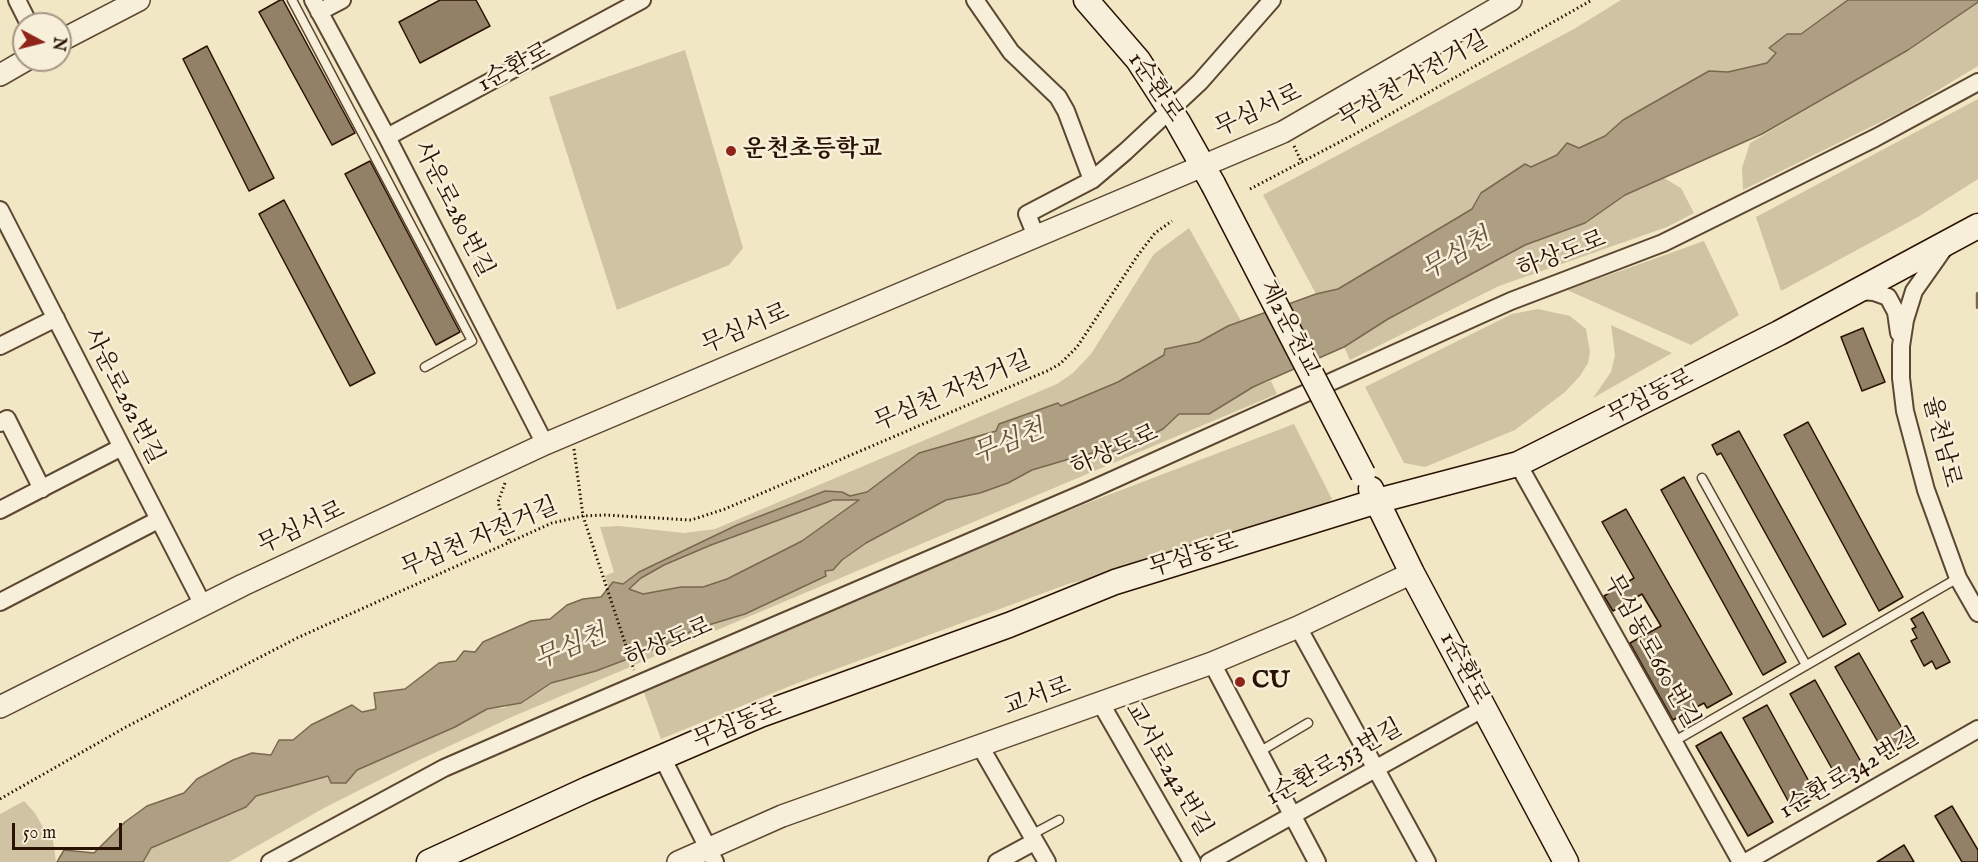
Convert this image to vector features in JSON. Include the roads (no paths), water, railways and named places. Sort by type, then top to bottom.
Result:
[{"type":"main road","name":"1순환로","points":[[1086,0],[1138,60],[1208,174]]},
{"type":"main road","name":"제2운천교","points":[[1208,174],[1363,474]]},
{"type":"main road","name":"무심동로","points":[[429,862],[760,715],[1009,624],[1115,582],[1377,501],[1518,464],[1636,407],[1978,226]]},
{"type":"main road","name":"1순환로","points":[[1363,474],[1412,573],[1566,862]]},
{"type":"street","points":[[72,35],[139,0]]},
{"type":"street","points":[[316,6],[342,0]]},
{"type":"street","name":"1순환로","points":[[387,137],[642,0]]},
{"type":"street","points":[[975,0],[1011,52],[1058,97],[1066,111],[1092,180]]},
{"type":"street","points":[[1036,236],[1027,214],[1092,180],[1200,82],[1272,0]]},
{"type":"street","name":"무심서로","points":[[0,707],[203,605],[545,444],[1036,236],[1208,174],[1511,0]]},
{"type":"street","name":"사운로280번길","points":[[316,6],[387,137],[545,444]]},
{"type":"street","name":"하상도로","points":[[270,862],[444,768],[1086,492],[1510,301],[1663,243],[1875,138],[1978,82]]},
{"type":"street","name":"사운로262번길","points":[[0,210],[120,448],[203,605]]},
{"type":"street","points":[[1901,345],[1905,320],[1914,291],[1950,241]]},
{"type":"street","points":[[1857,291],[1874,292],[1888,297],[1896,312],[1901,345]]},
{"type":"street","points":[[0,346],[56,318]]},
{"type":"street","name":"율천남로","points":[[1901,345],[1905,411],[1926,490],[1958,578],[1978,613]]},
{"type":"street","points":[[3,421],[42,489]]},
{"type":"street","points":[[0,510],[120,448]]},
{"type":"street","name":"무심동로660번길","points":[[1518,464],[1741,862]]},
{"type":"street","points":[[0,602],[158,520]]},
{"type":"street","name":"교서로","points":[[678,862],[711,854],[782,816],[1212,663],[1298,627],[1412,573]]},
{"type":"street","points":[[1298,627],[1426,862]]},
{"type":"street","points":[[1212,663],[1317,862]]},
{"type":"street","name":"교서로242번길","points":[[1100,702],[1192,862]]},
{"type":"street","name":"1순환로353번길","points":[[1209,862],[1291,814],[1484,708]]},
{"type":"street","name":"1순환로342번길","points":[[1746,862],[1978,729]]},
{"type":"street","points":[[980,746],[1047,862]]},
{"type":"street","points":[[662,757],[711,854]]},
{"type":"street","points":[[997,862],[1033,838]]},
{"type":"lane","points":[[292,0],[472,341],[424,367]]},
{"type":"lane","points":[[1702,478],[1806,665]]},
{"type":"lane","points":[[1673,742],[1958,578]]},
{"type":"lane","points":[[1259,752],[1308,723]]},
{"type":"lane","points":[[1033,838],[1059,820]]},
{"type":"water","name":"무심천","points":[[1848,0],[1978,0],[1908,50],[1762,134],[1625,195],[1585,223],[1525,245],[1388,319],[1344,347],[1253,387],[1209,414],[1179,414],[1163,429],[1119,451],[1102,451],[1076,457],[1032,470],[1008,483],[980,493],[946,500],[866,543],[842,560],[833,570],[825,571],[826,576],[745,614],[695,629],[672,642],[596,671],[551,683],[521,703],[487,709],[455,727],[357,770],[346,783],[331,783],[328,776],[256,796],[246,807],[151,848],[143,862],[57,862],[64,850],[94,853],[125,822],[147,806],[184,793],[197,779],[233,760],[252,753],[271,755],[279,740],[293,740],[311,725],[352,705],[362,712],[376,709],[374,693],[405,689],[439,663],[456,661],[464,651],[475,652],[483,642],[531,621],[550,619],[567,605],[583,599],[601,597],[613,582],[623,584],[639,572],[737,525],[825,491],[842,492],[850,496],[867,492],[919,453],[996,431],[999,424],[1058,403],[1061,406],[1118,382],[1164,355],[1165,349],[1199,342],[1228,326],[1316,294],[1338,289],[1472,209],[1481,193],[1525,164],[1531,167],[1557,155],[1567,143],[1579,148],[1605,136],[1623,120],[1709,71],[1728,72],[1767,63],[1776,53],[1769,48],[1787,34],[1801,34]],"holes":[[[833,500],[859,500],[802,541],[727,579],[703,587],[681,587],[643,594],[629,589],[641,578],[664,565],[711,545]]]},
{"type":"waterway","points":[[1978,294],[1978,307]]},
{"type":"place","name":"운천초등학교","points":[[731,151]]},
{"type":"place","name":"CU","points":[[1240,682]]}]
